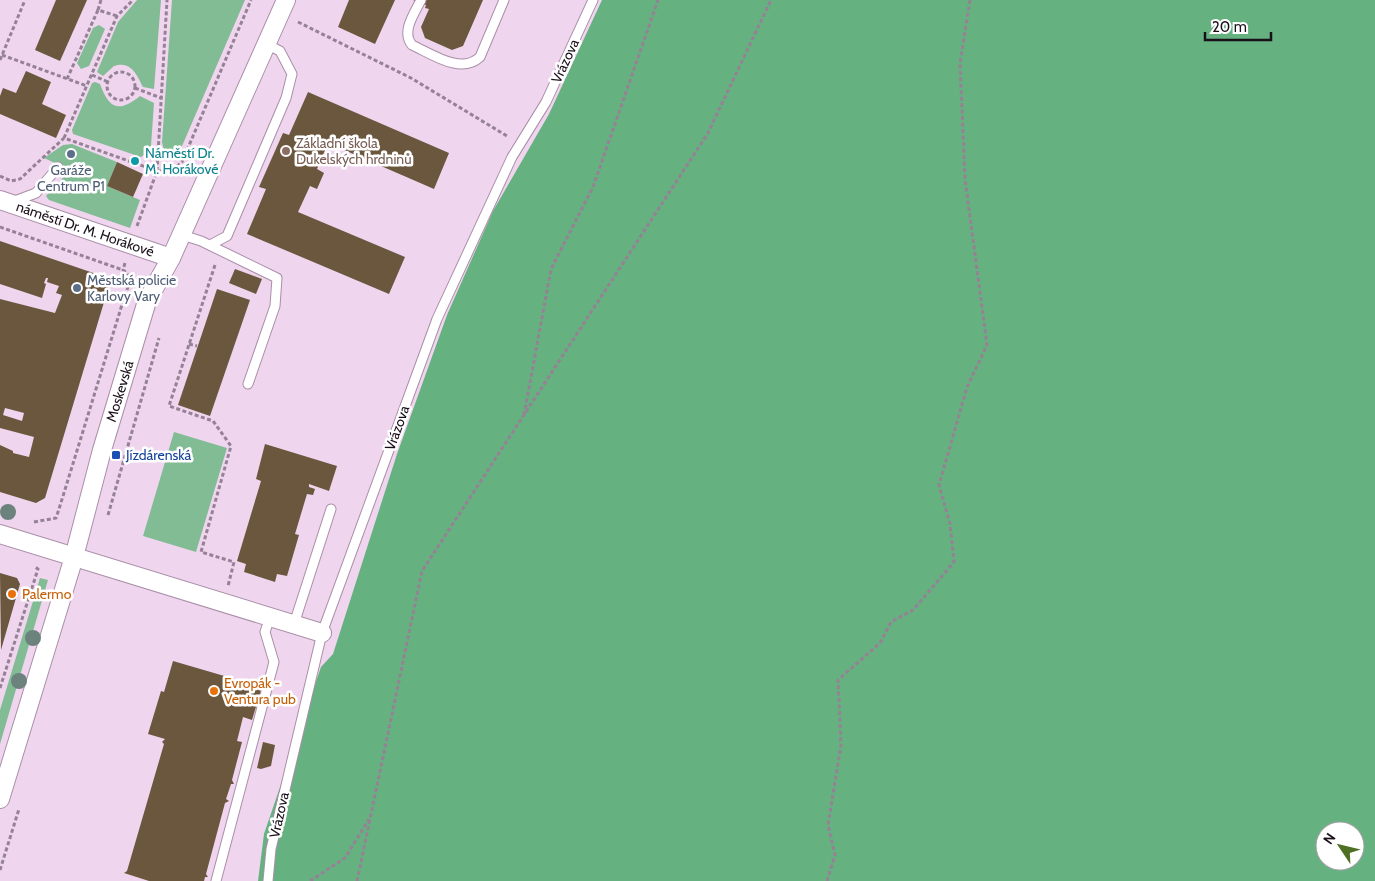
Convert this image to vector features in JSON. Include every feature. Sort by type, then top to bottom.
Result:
[{"type":"street","name":"Moskevská","points":[[0,799],[74,558],[102,450],[147,301],[171,258],[286,0]]},
{"type":"street","name":"náměstí Dr. M. Horákové","points":[[5,202],[130,246],[171,258]]},
{"type":"street","points":[[0,534],[322,633]]},
{"type":"lane","points":[[420,0],[406,32],[407,40],[412,45],[464,66],[480,57],[504,0]]},
{"type":"lane","name":"Vrázova","points":[[268,881],[271,849],[322,633],[437,319],[520,144],[546,102],[593,0]]},
{"type":"lane","points":[[210,245],[227,236],[286,98],[292,74],[280,51],[266,44]]},
{"type":"lane","points":[[5,202],[36,193],[58,167]]},
{"type":"lane","points":[[182,234],[210,245],[278,278],[275,306],[248,384]]},
{"type":"lane","points":[[294,624],[330,509]]},
{"type":"lane","points":[[216,881],[274,662],[265,632],[270,617]]},
{"type":"path","points":[[0,60],[25,0]]},
{"type":"path","points":[[67,79],[101,0]]},
{"type":"path","points":[[0,176],[11,180],[20,179],[64,138],[117,16],[133,0]]},
{"type":"path","points":[[130,246],[157,171],[167,0]]},
{"type":"path","points":[[64,138],[157,171],[171,171],[182,162],[251,0]]},
{"type":"path","points":[[523,418],[551,269],[593,187],[658,0]]},
{"type":"path","points":[[357,881],[422,571],[708,133],[771,0]]},
{"type":"path","points":[[827,881],[836,855],[828,825],[841,745],[838,680],[880,643],[891,622],[913,610],[954,562],[950,524],[939,485],[967,387],[987,345],[965,170],[960,63],[970,0]]},
{"type":"path","points":[[98,10],[117,16]]},
{"type":"path","points":[[293,19],[411,78],[520,144]]},
{"type":"path","points":[[2,54],[86,86]]},
{"type":"path","points":[[118,73],[127,74],[134,80],[135,88],[127,99],[118,100],[110,95],[108,82],[118,73]]},
{"type":"path","points":[[92,75],[108,82]]},
{"type":"path","points":[[135,88],[161,98]]},
{"type":"path","points":[[0,227],[123,270]]},
{"type":"path","points":[[218,586],[228,588],[234,562],[201,552],[231,446],[213,421],[168,406],[220,250]]},
{"type":"path","points":[[32,523],[56,518],[60,509],[125,294]]},
{"type":"path","points":[[106,522],[159,336]]},
{"type":"path","points":[[189,344],[197,346]]},
{"type":"path","points":[[0,688],[38,569],[32,564]]},
{"type":"path","points":[[310,881],[346,858],[371,816]]},
{"type":"green space","points":[[137,0],[161,0],[154,89],[143,87],[133,70],[125,65],[114,66],[103,76],[97,72],[118,22]]},
{"type":"green space","points":[[172,0],[245,0],[179,153],[175,156],[166,152],[162,142]]},
{"type":"green space","points":[[602,0],[1375,0],[1375,881],[258,881],[264,834],[321,667],[333,654],[397,454],[447,315],[493,211],[549,114]]},
{"type":"green space","points":[[99,25],[105,29],[89,66],[81,69],[77,63],[93,28]]},
{"type":"green space","points":[[92,83],[100,84],[107,99],[116,106],[126,105],[140,96],[154,103],[151,146],[148,152],[141,157],[73,134],[72,130]]},
{"type":"green space","points":[[72,144],[117,162],[107,186],[140,200],[130,228],[49,200],[46,196],[70,170],[44,158],[63,145]]},
{"type":"green space","points":[[174,432],[227,448],[196,552],[143,536]]},
{"type":"green space","points":[[40,578],[48,580],[0,744],[0,710]]},
{"type":"building","points":[[56,0],[87,0],[60,61],[35,50]]},
{"type":"building","points":[[349,0],[395,0],[375,44],[338,27]]},
{"type":"building","points":[[413,0],[483,0],[463,46],[452,50],[425,38],[421,27],[429,9],[425,8],[426,5]]},
{"type":"building","points":[[26,71],[51,82],[42,104],[66,115],[56,138],[0,114],[0,96],[3,88],[16,93]]},
{"type":"building","points":[[308,92],[449,153],[434,189],[328,143],[317,169],[324,173],[317,189],[310,186],[298,212],[405,257],[389,294],[247,234],[266,189],[259,187],[283,133],[289,135]]},
{"type":"building","points":[[117,162],[143,174],[133,197],[107,186]]},
{"type":"building","points":[[0,241],[111,279],[45,498],[36,503],[0,492],[0,445],[13,451],[13,453],[29,457],[34,437],[0,428],[0,299],[55,313],[62,295],[56,293],[59,286],[47,282],[48,278],[46,278],[44,283],[46,284],[42,298],[0,284]],"holes":[[[5,408],[24,413],[22,421],[3,415]]]},
{"type":"building","points":[[235,269],[262,279],[256,294],[229,283]]},
{"type":"building","points":[[217,289],[250,300],[210,416],[178,405]]},
{"type":"building","points":[[265,444],[337,466],[329,491],[309,484],[309,487],[315,489],[313,495],[307,494],[295,534],[299,535],[287,576],[277,574],[275,582],[244,572],[246,564],[237,561],[261,481],[256,479]]},
{"type":"building","points":[[0,573],[17,578],[20,584],[1,650]]},
{"type":"building","points":[[173,661],[262,687],[252,720],[243,717],[237,741],[242,742],[232,780],[234,784],[231,784],[226,799],[229,801],[225,803],[206,874],[208,877],[205,877],[204,881],[149,881],[124,873],[127,871],[164,744],[162,742],[165,739],[148,734],[161,691],[164,692]]},
{"type":"building","points":[[263,742],[275,745],[271,766],[261,769],[257,768]]},
{"type":"place","name":"Základní škola Dukelských hrdninů","points":[[286,151]]},
{"type":"place","name":"Garáže Centrum P1","points":[[71,154]]},
{"type":"place","name":"Náměstí Dr. M. Horákové","points":[[135,161]]},
{"type":"place","name":"Městská policie Karlovy Vary","points":[[77,288]]},
{"type":"place","name":"Jízdárenská","points":[[116,455]]},
{"type":"place","name":"Palermo","points":[[12,594]]},
{"type":"place","name":"Evropák - Ventura pub","points":[[214,691]]}]
